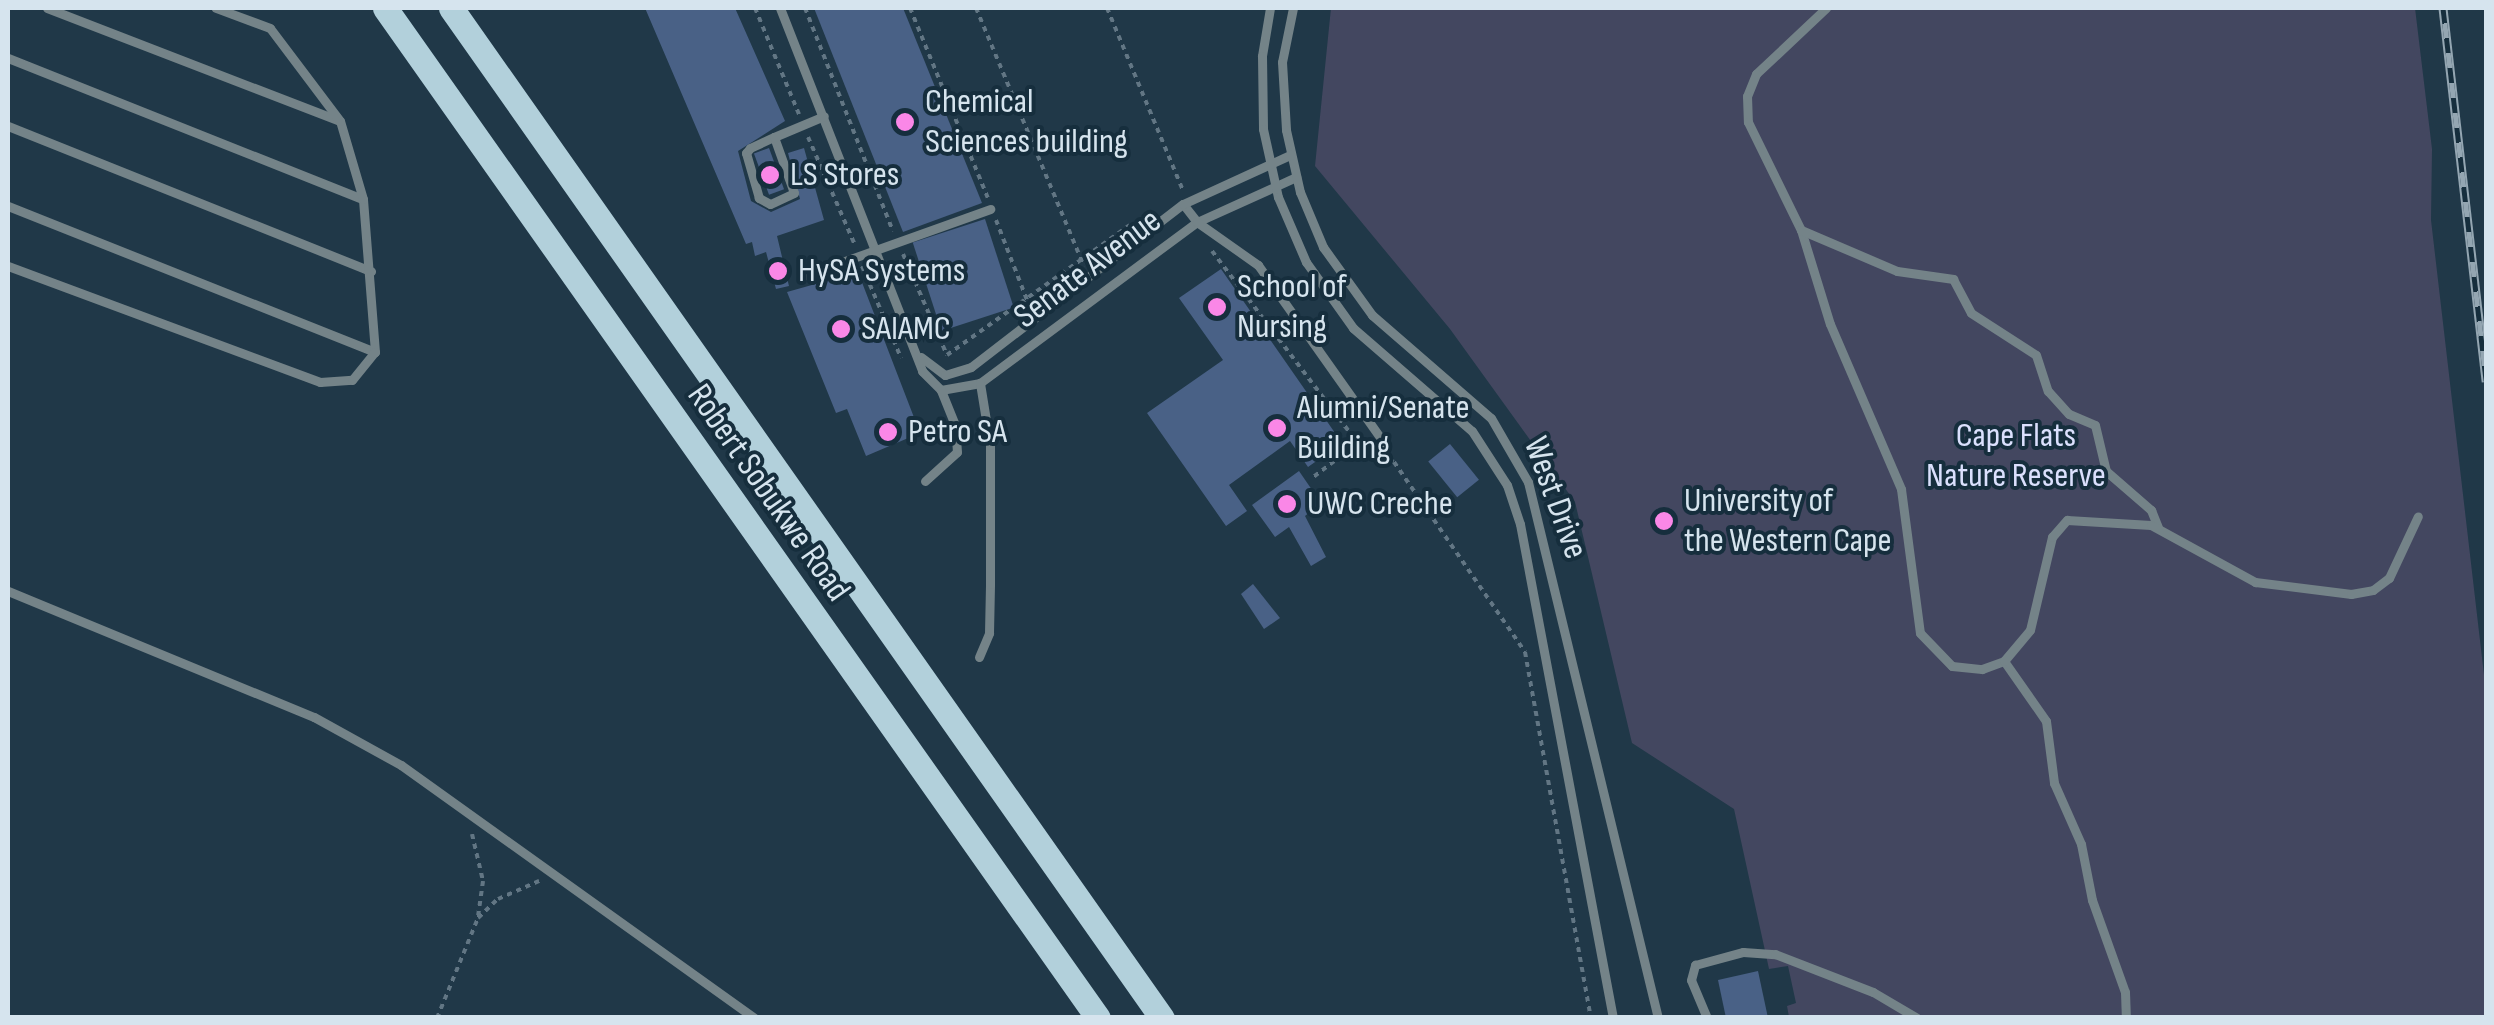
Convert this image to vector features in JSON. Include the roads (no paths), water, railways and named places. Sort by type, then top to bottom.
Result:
[{"type":"main road","name":"Robert Sobukwe Road","points":[[385,8],[1098,1018]]},
{"type":"main road","name":"Robert Sobukwe Road","points":[[451,8],[1162,1018]]},
{"type":"lane","points":[[47,8],[340,121]]},
{"type":"lane","points":[[8,266],[320,382],[352,380],[375,352],[363,199],[340,121],[270,28],[216,8]]},
{"type":"lane","points":[[780,8],[920,357],[922,371],[941,390],[955,425],[957,452],[925,482]]},
{"type":"lane","name":"West Drive","points":[[1270,8],[1260,96],[1268,163],[1326,294],[1379,353],[1449,406],[1507,486],[1532,574],[1613,1018]]},
{"type":"lane","name":"West Drive","points":[[1293,8],[1282,62],[1290,156],[1296,178],[1344,280],[1398,339],[1491,418],[1528,482],[1658,1018]]},
{"type":"lane","points":[[1826,8],[1764,62],[1746,107],[1800,230],[1830,324],[1901,489],[1920,633],[1952,666],[1970,670],[2004,660],[2030,630],[2058,527],[2080,519],[2158,527],[2255,582],[2351,594],[2373,590],[2389,578],[2418,516]]},
{"type":"lane","points":[[8,58],[363,199]]},
{"type":"lane","points":[[774,137],[794,193],[770,204],[759,198],[746,160],[750,148],[774,137],[824,116]]},
{"type":"lane","points":[[8,126],[371,272]]},
{"type":"lane","name":"Senate Avenue","points":[[920,357],[939,373],[958,373],[1060,298],[1178,200],[1290,156]]},
{"type":"lane","name":"Senate Avenue","points":[[941,390],[980,383],[1197,222],[1296,178]]},
{"type":"lane","points":[[1178,200],[1197,222],[1258,265],[1384,443]]},
{"type":"lane","points":[[8,206],[375,352]]},
{"type":"lane","points":[[802,276],[990,209]]},
{"type":"lane","points":[[1800,230],[1897,271],[1953,279],[1971,313],[2036,355],[2048,391],[2069,414],[2096,424],[2106,471],[2151,510],[2158,527]]},
{"type":"lane","points":[[1060,298],[1072,316]]},
{"type":"lane","points":[[979,657],[988,633],[990,584],[990,445],[980,383]]},
{"type":"lane","points":[[8,591],[314,717],[466,807],[755,1018]]},
{"type":"lane","points":[[2004,660],[2046,721],[2054,783],[2080,844],[2092,900],[2125,992],[2126,1018]]},
{"type":"lane","points":[[1706,1018],[1691,980],[1695,965],[1743,952],[1775,954],[1872,992],[1917,1018]]},
{"type":"railway","points":[[2443,8],[2486,382]]},
{"type":"place","name":"Chemical Sciences building","points":[[905,122]]},
{"type":"place","name":"LS Stores","points":[[770,175]]},
{"type":"place","name":"HySA Systems","points":[[778,271]]},
{"type":"place","name":"School of Nursing","points":[[1217,307]]},
{"type":"place","name":"SAIAMC","points":[[841,329]]},
{"type":"place","name":"Alumni/Senate Building","points":[[1277,428]]},
{"type":"place","name":"Petro SA","points":[[888,432]]},
{"type":"place","name":"UWC Creche","points":[[1287,504]]},
{"type":"place","name":"University of the Western Cape","points":[[1664,521]]},
{"type":"park label","name":"Cape Flats Nature Reserve","points":[[2016,456]]}]
